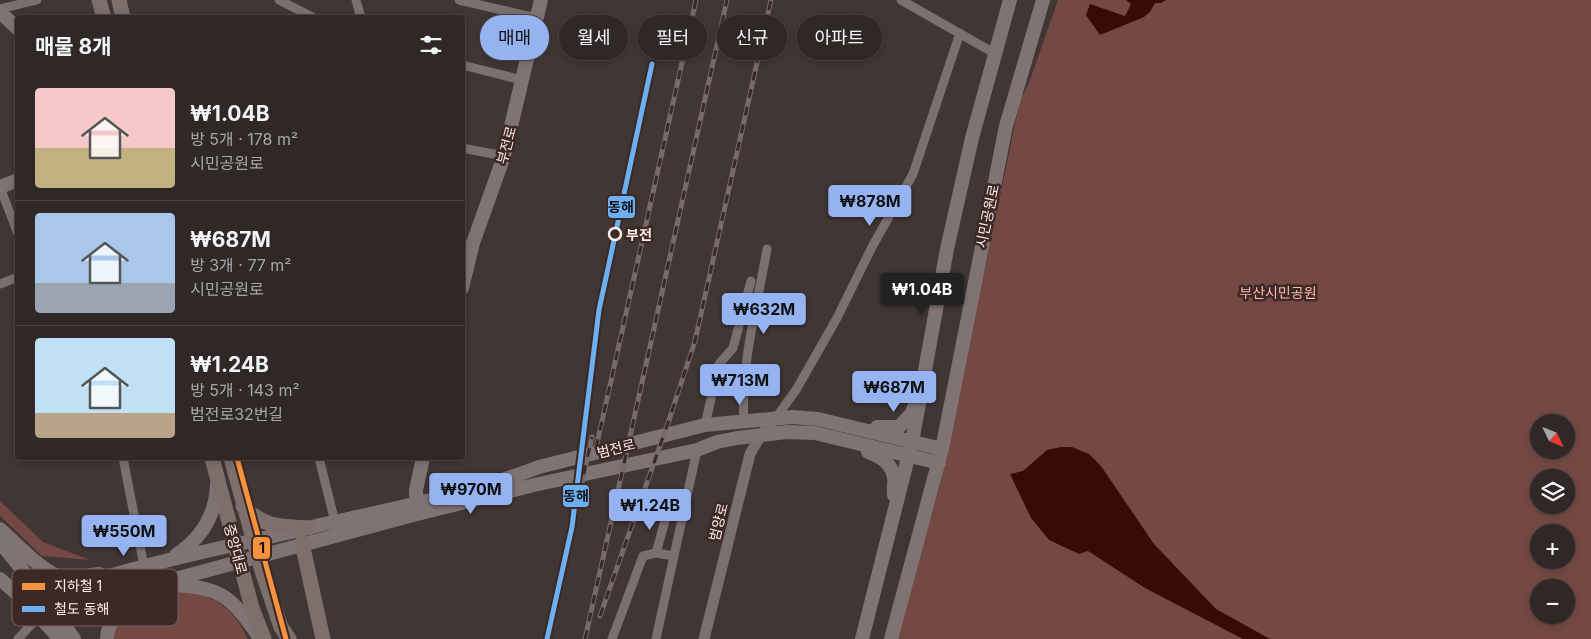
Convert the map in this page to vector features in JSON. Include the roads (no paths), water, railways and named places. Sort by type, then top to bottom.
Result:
[{"type":"main road","points":[[99,0],[103,15]]},
{"type":"main road","points":[[119,0],[122,15]]},
{"type":"main road","name":"부전로","points":[[537,15],[541,0]]},
{"type":"main road","points":[[862,639],[911,449],[947,248],[972,138],[1010,0]]},
{"type":"main road","name":"시민공원로","points":[[891,639],[941,456],[1006,126],[1043,0]]},
{"type":"main road","points":[[0,11],[15,26]]},
{"type":"main road","name":"부전로","points":[[465,265],[468,242],[504,156],[527,60]]},
{"type":"main road","points":[[0,187],[15,181]]},
{"type":"main road","points":[[863,430],[899,427],[912,413],[923,390]]},
{"type":"main road","name":"범전로","points":[[178,578],[417,508],[539,467],[705,425],[792,417],[818,419],[863,430],[911,449]]},
{"type":"main road","name":"범전로","points":[[134,569],[235,543],[335,522],[534,485],[697,450],[717,442],[761,435],[814,433],[853,442],[911,449],[941,456]]},
{"type":"main road","points":[[853,442],[864,451],[881,458],[890,466],[894,478],[897,504]]},
{"type":"main road","name":"중앙대로","points":[[212,460],[262,639]]},
{"type":"main road","name":"중앙대로","points":[[232,460],[257,556],[281,627],[288,639]]},
{"type":"main road","points":[[417,508],[416,490],[423,460]]},
{"type":"main road","points":[[167,561],[194,542],[209,519],[216,502],[217,478]]},
{"type":"main road","points":[[243,506],[262,522],[274,526],[309,528]]},
{"type":"main road","points":[[0,529],[45,569]]},
{"type":"main road","points":[[0,542],[22,569]]},
{"type":"main road","points":[[302,543],[323,639]]},
{"type":"main road","points":[[0,579],[12,590]]},
{"type":"main road","points":[[178,587],[213,590],[238,607],[262,639]]},
{"type":"main road","points":[[48,626],[60,639]]},
{"type":"main road","points":[[65,626],[74,639]]},
{"type":"main road","points":[[107,639],[111,626]]},
{"type":"street","points":[[0,11],[37,0]]},
{"type":"street","points":[[278,0],[308,15]]},
{"type":"street","points":[[356,0],[360,15]]},
{"type":"street","points":[[459,0],[486,3],[526,15]]},
{"type":"street","points":[[901,0],[994,53]]},
{"type":"street","points":[[775,419],[796,390],[837,318],[872,247],[913,174],[960,33]]},
{"type":"street","points":[[465,66],[522,80]]},
{"type":"street","points":[[465,149],[504,156]]},
{"type":"street","points":[[0,187],[15,226]]},
{"type":"street","points":[[744,420],[743,404],[755,308],[767,249]]},
{"type":"street","points":[[0,284],[15,278]]},
{"type":"street","points":[[705,425],[719,364],[733,348],[751,281]]},
{"type":"street","name":"범양로","points":[[704,639],[750,454],[761,435],[775,419]]},
{"type":"street","points":[[656,639],[697,450]]},
{"type":"street","points":[[123,460],[144,566]]},
{"type":"street","points":[[319,460],[335,522]]},
{"type":"street","points":[[656,553],[668,510],[685,505]]},
{"type":"street","points":[[612,639],[644,556],[656,553],[674,556]]},
{"type":"street","points":[[18,639],[30,626]]},
{"type":"railway","points":[[596,448],[696,0]]},
{"type":"railway","points":[[585,639],[727,0]]},
{"type":"railway","points":[[600,616],[695,341],[771,0]]},
{"type":"railway","points":[[572,527],[592,437]]},
{"type":"metro line","name":"1","points":[[238,460],[286,639]]},
{"type":"rail line","name":"동해","points":[[547,639],[572,527],[599,310],[652,64]]},
{"type":"place","name":"부전","points":[[615,234]]},
{"type":"park label","name":"부산시민공원","points":[[1278,292]]}]
